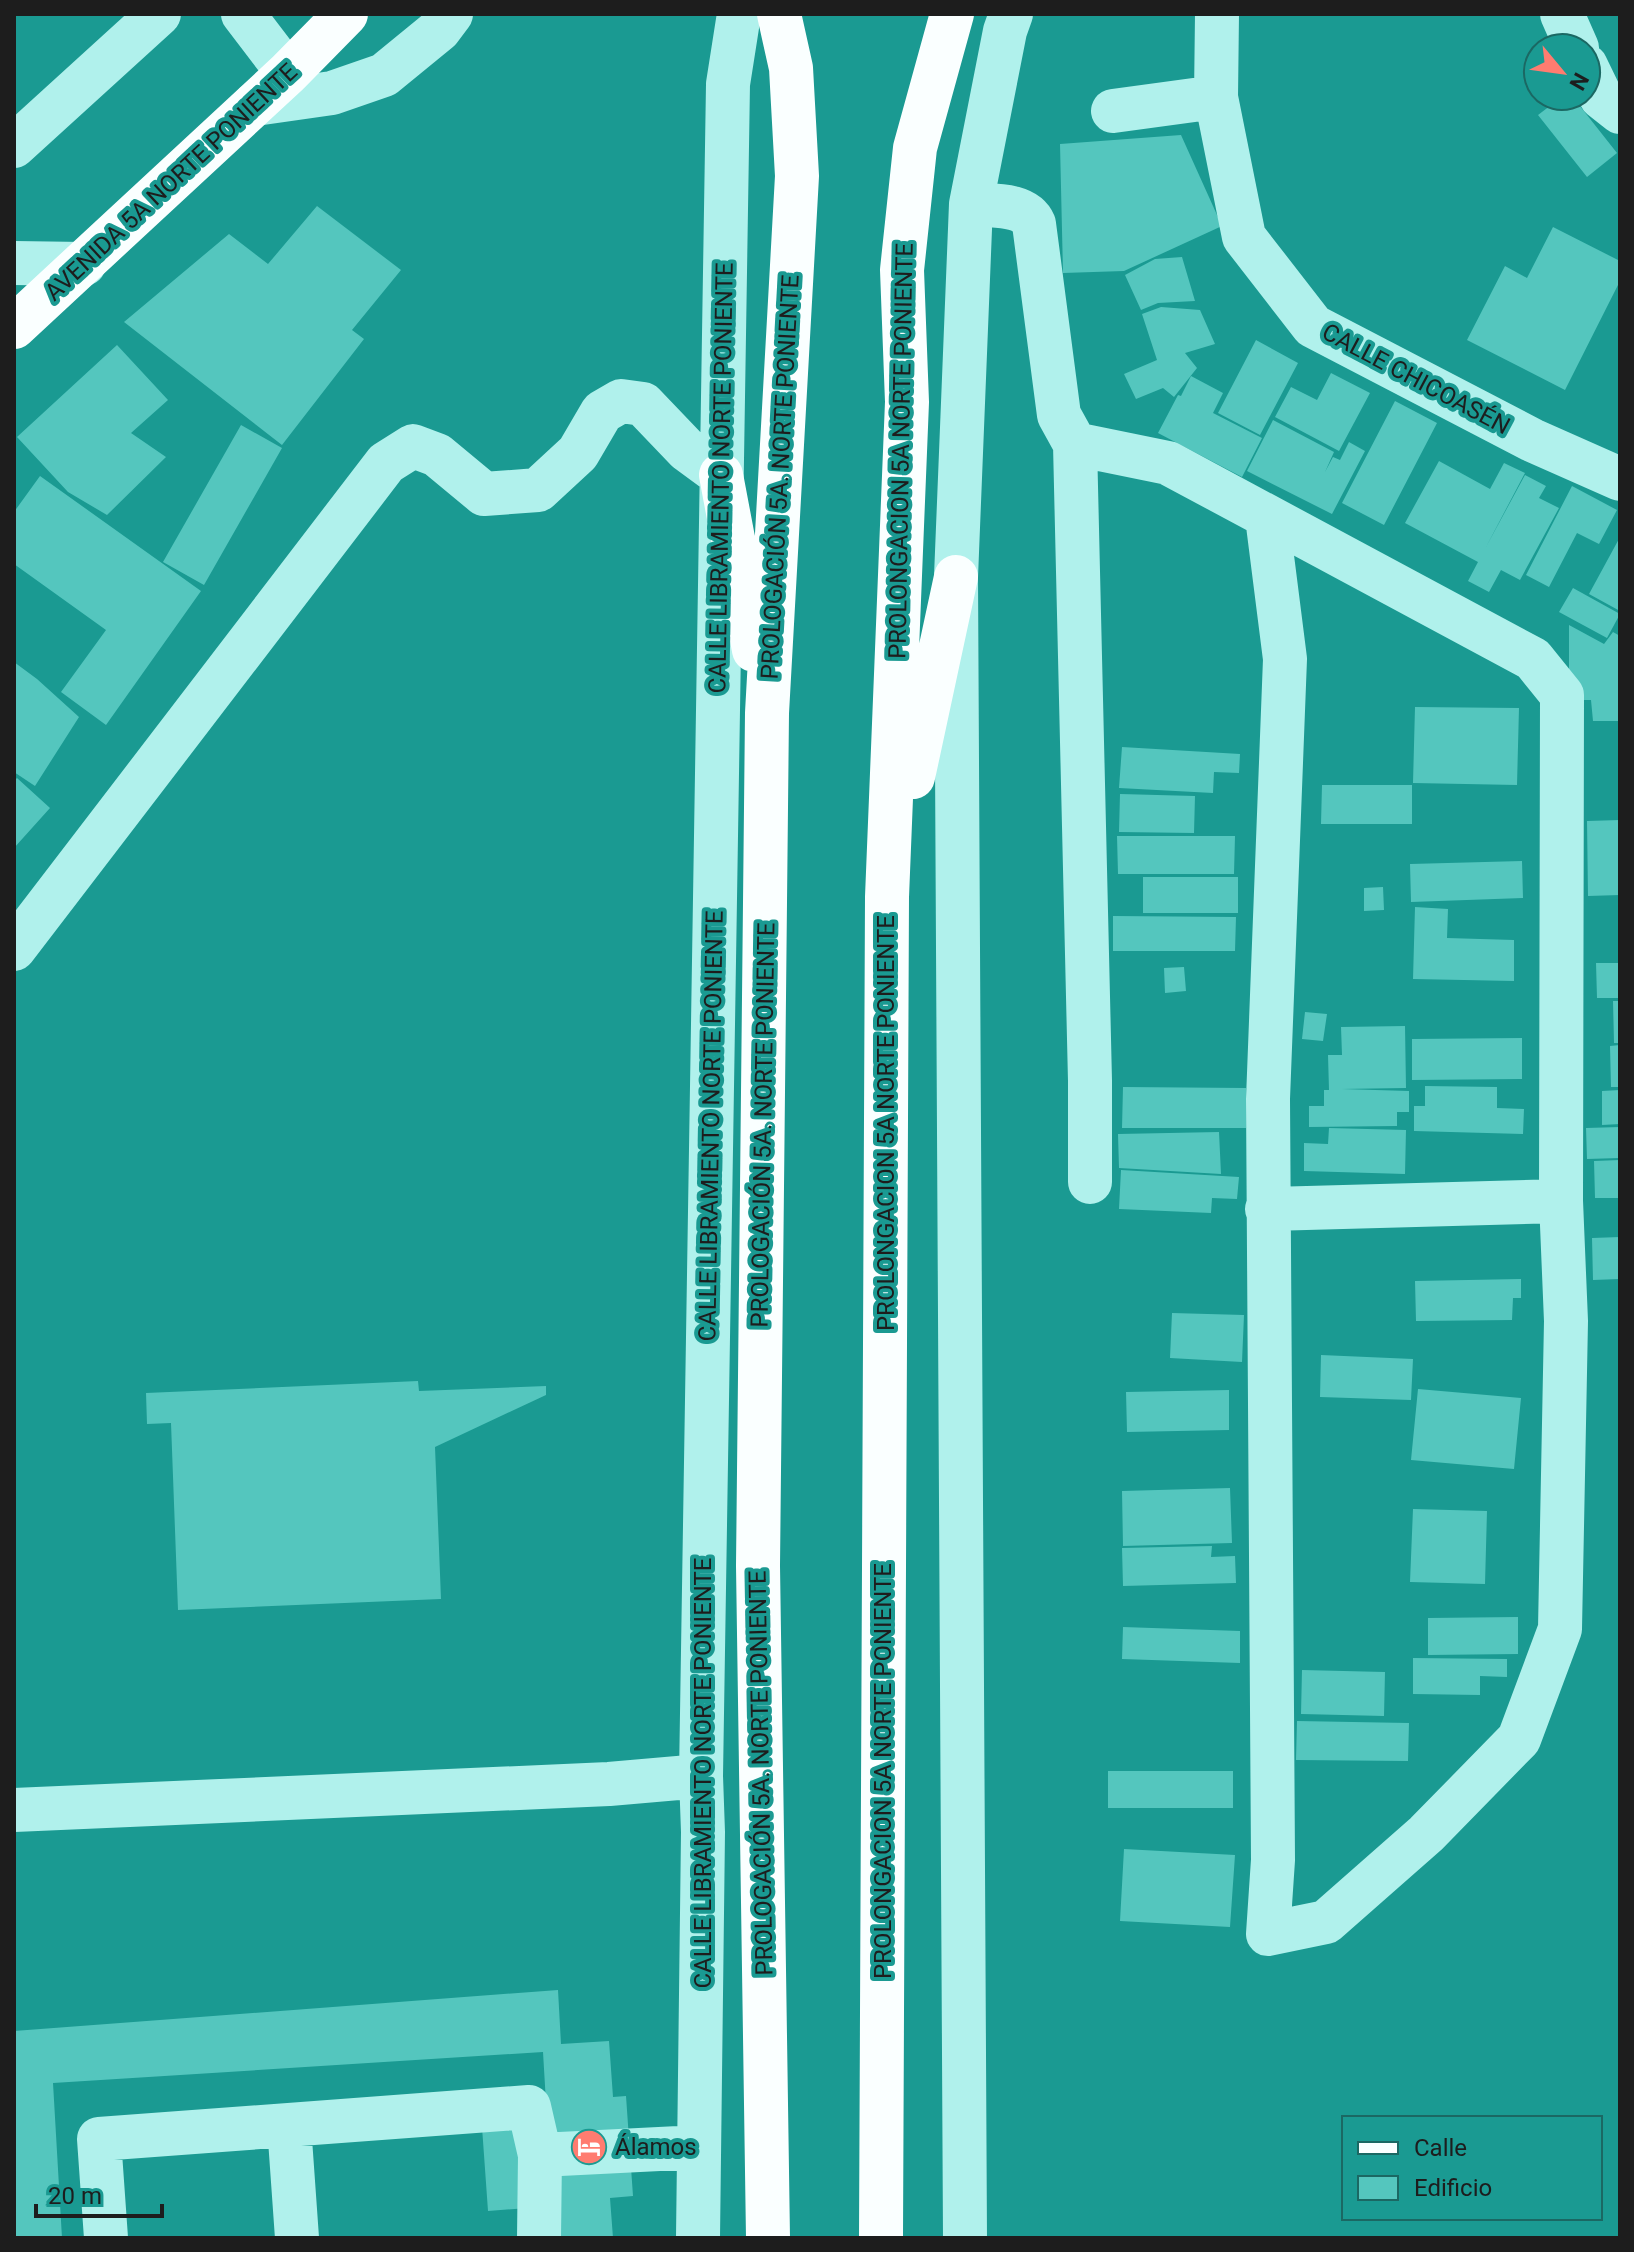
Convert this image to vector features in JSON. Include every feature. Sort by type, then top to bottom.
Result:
[{"type":"main road","name":"PROLOGACIÓN 5A. NORTE PONIENTE","points":[[768,2238],[758,1566],[767,713],[797,176],[791,68],[779,14]]},
{"type":"main road","name":"PROLONGACION 5A NORTE PONIENTE","points":[[881,2238],[887,897],[907,402],[902,270],[915,148],[952,14]]},
{"type":"main road","name":"AVENIDA 5A NORTE PONIENTE","points":[[14,327],[343,21]]},
{"type":"main road","points":[[721,475],[767,713]]},
{"type":"main road","points":[[887,897],[956,577]]},
{"type":"street","points":[[14,146],[159,14]]},
{"type":"street","points":[[243,14],[288,73]]},
{"type":"street","points":[[255,104],[332,93],[384,75],[439,30],[451,14]]},
{"type":"street","name":"CALLE LIBRAMIENTO NORTE PONIENTE","points":[[698,2238],[701,1776],[728,84],[739,14]]},
{"type":"street","points":[[965,2238],[956,577],[971,204],[1011,14]]},
{"type":"street","name":"CALLE CHICOASÉN","points":[[1217,14],[1216,97],[1244,237],[1313,326],[1532,440],[1620,479]]},
{"type":"street","points":[[1113,111],[1216,97]]},
{"type":"street","points":[[1602,98],[1620,112]]},
{"type":"street","points":[[971,204],[1022,210],[1031,215],[1059,415],[1075,444],[1090,1182]]},
{"type":"street","points":[[14,263],[84,264]]},
{"type":"street","points":[[14,949],[386,463],[413,446],[437,455],[484,494],[538,490],[578,453],[602,412],[621,401],[643,404],[687,450],[721,475]]},
{"type":"street","points":[[1075,444],[1168,463],[1533,659],[1562,695],[1561,1201],[1566,1321],[1560,1629],[1519,1739],[1426,1834],[1326,1922],[1268,1934],[1273,1844],[1268,1099],[1285,659],[1267,517]]},
{"type":"street","points":[[1267,1209],[1561,1201]]},
{"type":"street","points":[[14,1810],[609,1784],[701,1776]]},
{"type":"street","points":[[609,1784],[657,1803],[703,1832]]},
{"type":"street","points":[[106,2238],[99,2139],[529,2107],[540,2155],[539,2238]]},
{"type":"street","points":[[289,2125],[297,2238]]},
{"type":"street","points":[[540,2155],[699,2147]]},
{"type":"building","points":[[1542,112],[1585,112],[1617,153],[1587,177],[1538,115]]},
{"type":"building","points":[[1181,135],[1222,226],[1124,271],[1063,273],[1060,144]]},
{"type":"building","points":[[317,206],[401,270],[352,330],[364,339],[282,445],[124,322],[229,234],[268,264]]},
{"type":"building","points":[[1553,227],[1620,261],[1620,281],[1565,390],[1467,340],[1505,266],[1527,278]]},
{"type":"building","points":[[1182,257],[1195,301],[1158,303],[1141,310],[1125,275],[1155,259]]},
{"type":"building","points":[[1161,307],[1200,310],[1215,344],[1185,353],[1197,368],[1174,397],[1163,388],[1136,399],[1124,374],[1157,360],[1142,314]]},
{"type":"building","points":[[1256,340],[1298,363],[1260,435],[1218,413]]},
{"type":"building","points":[[117,345],[168,400],[131,433],[166,457],[107,515],[68,492],[17,437]]},
{"type":"building","points":[[1331,373],[1370,393],[1339,451],[1275,417],[1291,387],[1317,400]]},
{"type":"building","points":[[1191,376],[1223,393],[1213,413],[1262,438],[1242,477],[1158,433]]},
{"type":"building","points":[[1395,401],[1437,423],[1384,525],[1342,503]]},
{"type":"building","points":[[1273,420],[1334,452],[1325,472],[1333,457],[1340,460],[1349,442],[1365,451],[1332,514],[1247,471]]},
{"type":"building","points":[[241,425],[282,448],[204,585],[163,562]]},
{"type":"building","points":[[1439,461],[1490,489],[1504,463],[1525,473],[1486,547],[1525,475],[1546,486],[1539,498],[1559,508],[1520,580],[1501,570],[1489,592],[1468,581],[1478,562],[1405,523]]},
{"type":"building","points":[[40,476],[201,591],[106,725],[61,692],[106,630],[14,564],[14,512]]},
{"type":"building","points":[[1572,486],[1617,510],[1599,544],[1577,533],[1549,587],[1526,575]]},
{"type":"building","points":[[1620,537],[1620,611],[1589,594]]},
{"type":"building","points":[[1573,588],[1620,614],[1607,638],[1559,612]]},
{"type":"building","points":[[1569,625],[1604,644],[1613,632],[1620,636],[1620,721],[1593,721],[1591,700],[1569,700]]},
{"type":"building","points":[[14,662],[79,717],[35,786],[14,772]]},
{"type":"building","points":[[1415,707],[1519,708],[1517,785],[1413,783]]},
{"type":"building","points":[[1122,747],[1240,754],[1239,773],[1214,772],[1213,793],[1119,788]]},
{"type":"building","points":[[17,778],[50,808],[14,848],[14,781]]},
{"type":"building","points":[[1322,785],[1412,785],[1412,824],[1321,824]]},
{"type":"building","points":[[1120,794],[1195,796],[1194,833],[1119,832]]},
{"type":"building","points":[[1620,820],[1620,895],[1588,896],[1587,821]]},
{"type":"building","points":[[1117,836],[1235,836],[1234,874],[1118,874]]},
{"type":"building","points":[[1522,861],[1523,898],[1411,902],[1410,864]]},
{"type":"building","points":[[1143,877],[1238,877],[1238,913],[1143,913]]},
{"type":"building","points":[[1383,887],[1384,910],[1364,911],[1364,888]]},
{"type":"building","points":[[1415,907],[1448,909],[1447,938],[1514,940],[1514,981],[1413,979]]},
{"type":"building","points":[[1113,916],[1236,917],[1235,951],[1113,951]]},
{"type":"building","points":[[1596,963],[1620,963],[1620,998],[1597,998]]},
{"type":"building","points":[[1184,967],[1186,991],[1165,993],[1164,968]]},
{"type":"building","points":[[1613,1001],[1620,1001],[1620,1043],[1614,1043]]},
{"type":"building","points":[[1305,1012],[1327,1014],[1323,1041],[1302,1039]]},
{"type":"building","points":[[1405,1026],[1406,1088],[1342,1089],[1409,1091],[1409,1112],[1397,1112],[1397,1126],[1309,1127],[1309,1106],[1324,1106],[1324,1090],[1329,1090],[1328,1055],[1342,1055],[1341,1027]]},
{"type":"building","points":[[1522,1038],[1522,1079],[1412,1080],[1412,1039]]},
{"type":"building","points":[[1620,1045],[1620,1087],[1611,1087],[1610,1046]]},
{"type":"building","points":[[1425,1086],[1497,1087],[1497,1108],[1524,1109],[1523,1134],[1414,1131],[1414,1106],[1425,1106]]},
{"type":"building","points":[[1123,1087],[1246,1088],[1246,1128],[1122,1128]]},
{"type":"building","points":[[1620,1090],[1620,1124],[1602,1125],[1602,1091]]},
{"type":"building","points":[[1620,1127],[1620,1158],[1587,1159],[1586,1128]]},
{"type":"building","points":[[1329,1128],[1406,1130],[1405,1174],[1304,1171],[1304,1143],[1328,1144]]},
{"type":"building","points":[[1219,1132],[1221,1174],[1119,1168],[1118,1134]]},
{"type":"building","points":[[1620,1160],[1620,1198],[1595,1198],[1594,1161]]},
{"type":"building","points":[[1121,1170],[1239,1177],[1237,1199],[1212,1198],[1211,1213],[1119,1209]]},
{"type":"building","points":[[1620,1237],[1620,1279],[1593,1280],[1592,1238]]},
{"type":"building","points":[[1521,1279],[1521,1298],[1513,1298],[1512,1320],[1416,1321],[1415,1281]]},
{"type":"building","points":[[1172,1313],[1244,1315],[1242,1362],[1170,1358]]},
{"type":"building","points":[[1321,1355],[1413,1359],[1411,1400],[1320,1397]]},
{"type":"building","points":[[418,1381],[419,1391],[546,1386],[546,1395],[435,1447],[441,1599],[178,1610],[171,1423],[147,1424],[146,1393]]},
{"type":"building","points":[[1418,1389],[1521,1398],[1514,1469],[1411,1460]]},
{"type":"building","points":[[1229,1390],[1229,1430],[1127,1432],[1126,1392]]},
{"type":"building","points":[[1230,1488],[1232,1543],[1123,1546],[1122,1491]]},
{"type":"building","points":[[1413,1509],[1487,1511],[1485,1584],[1410,1582]]},
{"type":"building","points":[[1212,1546],[1211,1557],[1235,1556],[1236,1583],[1123,1586],[1122,1548]]},
{"type":"building","points":[[1518,1617],[1518,1654],[1428,1655],[1428,1618]]},
{"type":"building","points":[[1123,1627],[1240,1631],[1240,1663],[1122,1659]]},
{"type":"building","points":[[1413,1658],[1507,1659],[1507,1677],[1480,1676],[1480,1695],[1413,1694]]},
{"type":"building","points":[[1302,1670],[1385,1672],[1384,1716],[1301,1714]]},
{"type":"building","points":[[1297,1721],[1409,1723],[1408,1761],[1296,1760]]},
{"type":"building","points":[[1108,1771],[1233,1771],[1233,1808],[1108,1808]]},
{"type":"building","points":[[1124,1849],[1235,1855],[1230,1927],[1120,1921]]},
{"type":"building","name":"Álamos","points":[[558,1990],[561,2044],[609,2041],[613,2097],[626,2096],[633,2196],[610,2198],[613,2238],[554,2238],[543,2052],[53,2083],[62,2238],[14,2238],[14,2031]]},
{"type":"building","points":[[522,2124],[528,2208],[488,2211],[482,2127]]},
{"type":"place","name":"Álamos","points":[[589,2147]]}]
